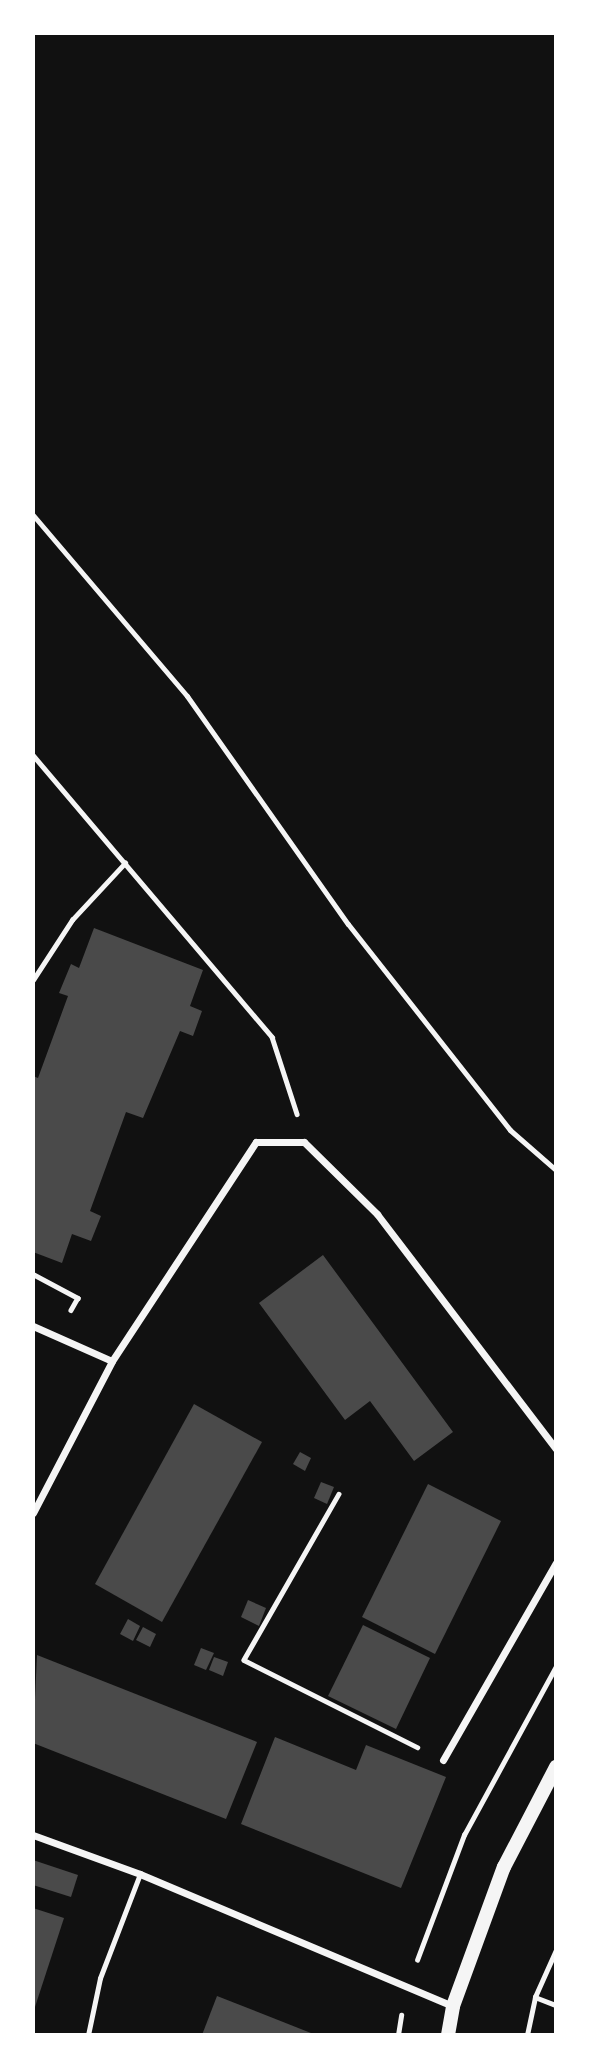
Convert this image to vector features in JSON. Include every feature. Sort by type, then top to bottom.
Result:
[{"type":"main road","points":[[448,2035],[453,2006],[504,1867],[556,1767]]},
{"type":"street","points":[[33,1513],[112,1361],[256,1142],[304,1142],[377,1214],[556,1449]]},
{"type":"street","points":[[33,1326],[112,1361]]},
{"type":"street","points":[[443,1760],[556,1563]]},
{"type":"street","points":[[33,1835],[140,1874],[453,2006]]},
{"type":"lane","points":[[33,514],[187,696],[348,924],[510,1130],[556,1170]]},
{"type":"lane","points":[[88,2035],[100,1978],[140,1874]]},
{"type":"path","points":[[33,755],[272,1037],[288,1073],[304,1142]]},
{"type":"path","points":[[33,980],[72,920],[125,863]]},
{"type":"path","points":[[33,1274],[78,1298],[55,1335]]},
{"type":"path","points":[[339,1494],[244,1660],[443,1760]]},
{"type":"path","points":[[398,2035],[409,1988],[464,1835],[556,1666]]},
{"type":"path","points":[[527,2035],[535,1997],[556,1950]]},
{"type":"path","points":[[535,1997],[556,2005]]},
{"type":"building","points":[[94,928],[203,970],[190,1006],[202,1011],[193,1036],[180,1031],[143,1118],[126,1112],[90,1211],[101,1216],[91,1241],[72,1234],[62,1263],[33,1252],[33,1076],[38,1078],[68,996],[59,993],[71,964],[79,968]]},
{"type":"building","points":[[323,1255],[453,1432],[414,1461],[370,1401],[345,1420],[259,1303]]},
{"type":"building","points":[[194,1404],[262,1442],[162,1622],[95,1584]]},
{"type":"building","points":[[300,1452],[311,1458],[305,1471],[293,1464]]},
{"type":"building","points":[[321,1482],[334,1487],[327,1504],[314,1498]]},
{"type":"building","points":[[428,1484],[501,1521],[435,1654],[362,1617]]},
{"type":"building","points":[[248,1600],[266,1608],[259,1626],[241,1617]]},
{"type":"building","points":[[128,1619],[140,1626],[133,1641],[120,1634]]},
{"type":"building","points":[[363,1625],[430,1658],[396,1729],[328,1696]]},
{"type":"building","points":[[143,1627],[156,1634],[150,1647],[136,1640]]},
{"type":"building","points":[[201,1648],[214,1653],[206,1670],[194,1665]]},
{"type":"building","points":[[37,1655],[257,1742],[226,1819],[33,1743]]},
{"type":"building","points":[[214,1657],[228,1662],[223,1676],[209,1670]]},
{"type":"building","points":[[275,1737],[356,1770],[366,1745],[446,1777],[401,1888],[241,1824]]},
{"type":"building","points":[[33,1860],[78,1875],[71,1897],[33,1885]]},
{"type":"building","points":[[33,1908],[64,1918],[34,2010],[33,2010]]},
{"type":"building","points":[[217,1996],[316,2035],[202,2035]]}]
